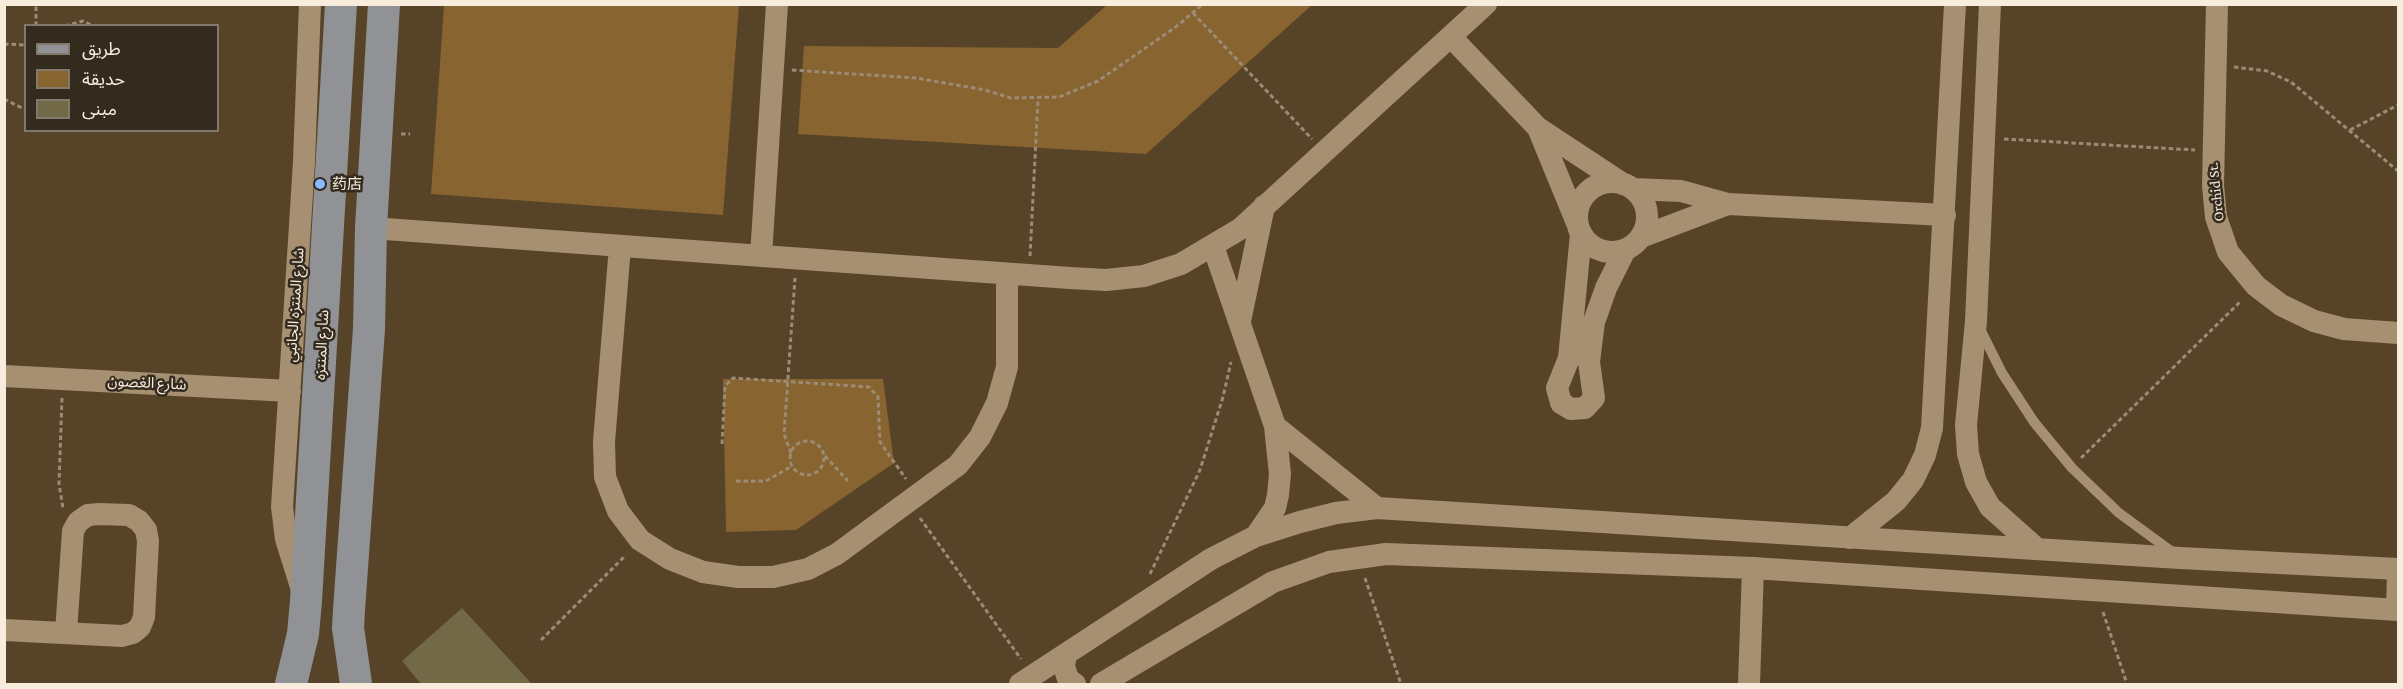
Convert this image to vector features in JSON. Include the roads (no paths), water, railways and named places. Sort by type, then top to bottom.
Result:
[{"type":"street","name":"شارع المنتزه الجانبي","points":[[306,601],[292,560],[282,507],[304,171],[310,4]]},
{"type":"street","name":"شارع المنتزه","points":[[291,684],[303,634],[306,601],[324,327],[341,4]]},
{"type":"street","points":[[356,684],[348,628],[369,329],[371,228],[384,4]]},
{"type":"street","points":[[760,256],[777,4]]},
{"type":"street","points":[[371,228],[1106,280],[1144,276],[1181,264],[1240,229],[1486,4]]},
{"type":"street","points":[[1850,538],[1896,501],[1913,480],[1925,455],[1932,428],[1955,4]]},
{"type":"street","points":[[1990,4],[1976,321],[1966,425],[1968,454],[1976,482],[1990,507],[2036,548]]},
{"type":"street","name":"Orchid St.","points":[[2217,4],[2212,151],[2216,217],[2228,252],[2256,286],[2281,305],[2314,321],[2344,329],[2398,333]]},
{"type":"street","points":[[1451,37],[1538,128],[1628,186],[1646,206],[1647,217],[1599,304],[1579,360],[1581,200],[1589,190],[1599,184],[1628,186],[1681,191],[1728,204],[1945,215]]},
{"type":"street","points":[[1538,128],[1579,228],[1589,244],[1600,250],[1613,252],[1728,204]]},
{"type":"street","points":[[1239,322],[1264,206]]},
{"type":"street","points":[[621,246],[605,433],[605,477],[618,511],[640,540],[670,559],[703,572],[738,578],[773,576],[808,569],[837,554],[958,465],[980,437],[997,403],[1007,367],[1018,274]]},
{"type":"street","points":[[1213,246],[1275,426],[1280,474],[1278,495],[1275,508],[1256,536]]},
{"type":"street","points":[[324,327],[369,329]]},
{"type":"street","name":"شارع الغصون","points":[[4,376],[290,391]]},
{"type":"street","points":[[1275,426],[1377,508]]},
{"type":"street","points":[[1027,680],[1211,559],[1256,536],[1336,513],[1377,508],[2398,571],[2398,610],[1753,568],[1386,554],[1358,557],[1300,571],[1273,582],[1101,684]]},
{"type":"street","points":[[4,630],[122,636],[133,633],[140,627],[144,617],[148,541],[139,521],[129,515],[88,515],[78,522],[73,531],[66,632]]},
{"type":"street","points":[[1749,684],[1753,568]]},
{"type":"street","points":[[1066,654],[1064,666],[1068,679],[1075,684]]},
{"type":"lane","points":[[1976,321],[2002,373],[2034,422],[2072,468],[2119,513],[2180,558]]},
{"type":"place","name":"药店","points":[[320,184]]}]
